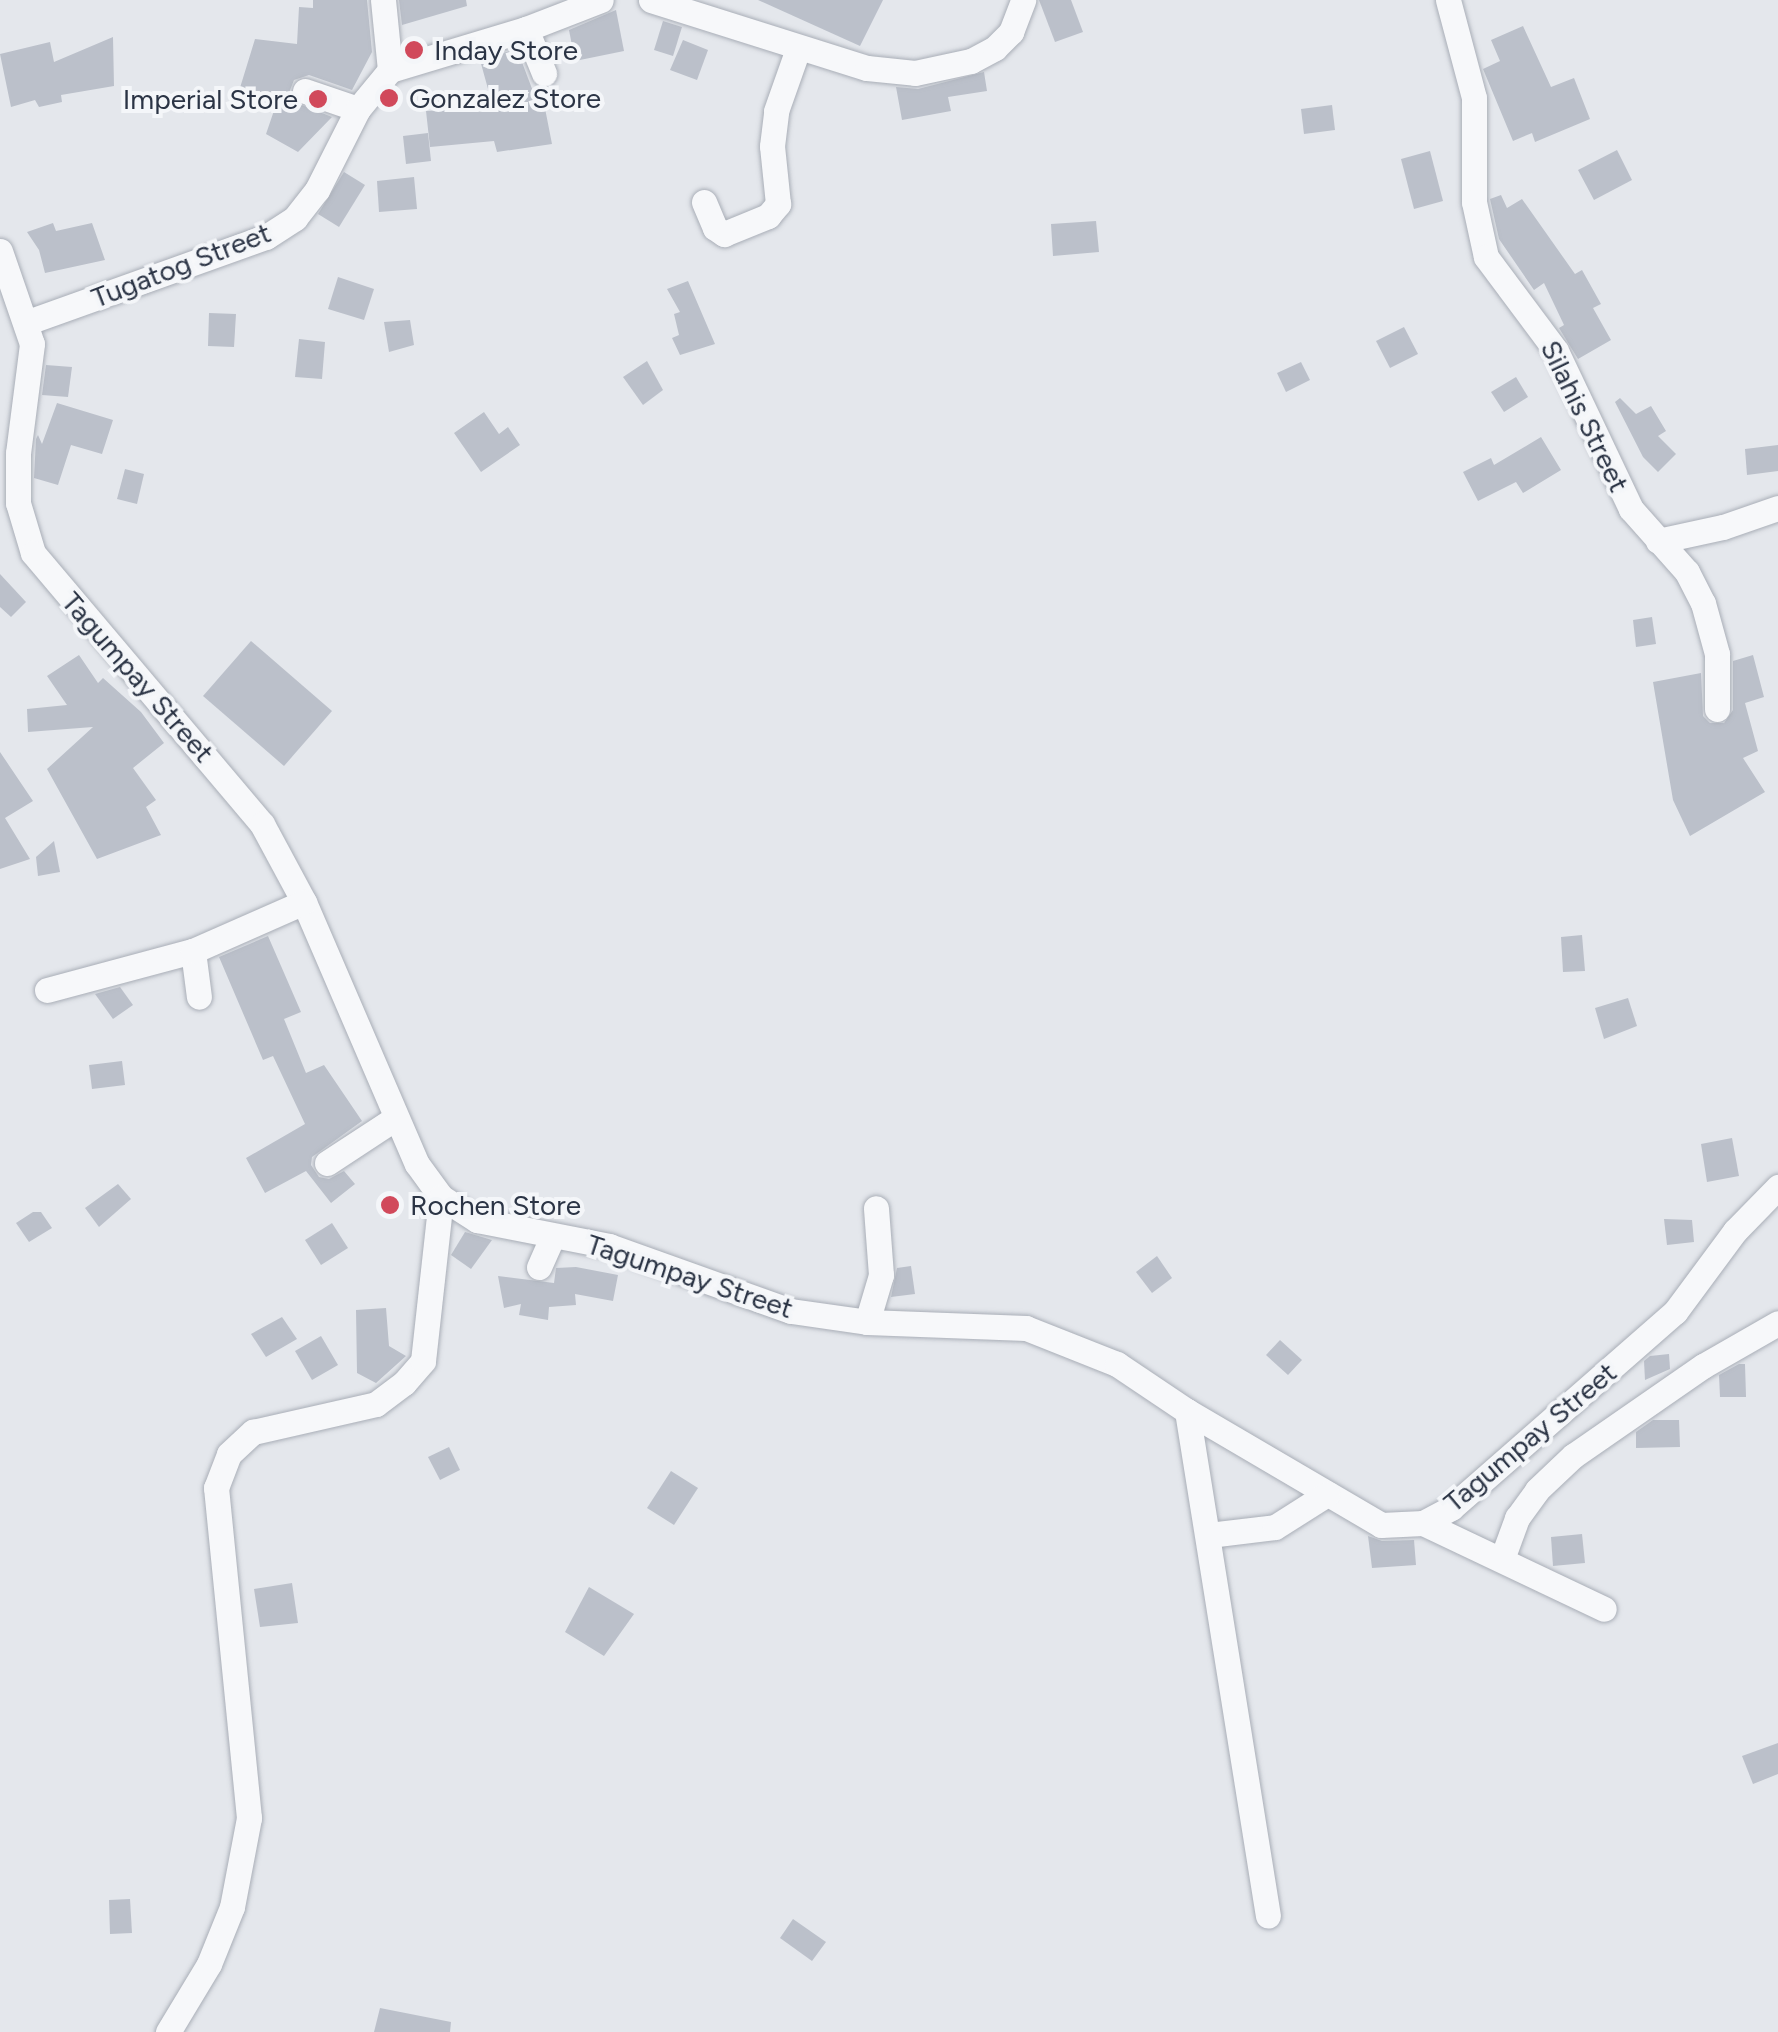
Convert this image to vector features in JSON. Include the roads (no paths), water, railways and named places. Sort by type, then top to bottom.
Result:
[{"type":"street","points":[[383,0],[390,70],[526,29],[600,0]]},
{"type":"street","points":[[651,0],[798,49],[868,68],[915,73],[947,68],[995,48],[1011,32],[1023,0]]},
{"type":"street","name":"Silahis Street","points":[[1448,0],[1474,98],[1474,202],[1486,257],[1556,351],[1614,480],[1658,541],[1687,572],[1703,602],[1717,654],[1717,709]]},
{"type":"street","points":[[526,29],[544,73]]},
{"type":"street","points":[[704,202],[716,228],[724,234],[768,216],[778,204],[772,146],[776,111],[798,49]]},
{"type":"street","name":"Tugatog Street","points":[[16,312],[266,237],[295,218],[317,190],[358,109],[390,70]]},
{"type":"street","points":[[304,91],[358,109]]},
{"type":"street","name":"Tagumpay Street","points":[[0,251],[31,370],[18,453],[18,503],[26,536],[48,574],[262,824],[304,902],[416,1164],[441,1197],[477,1220],[627,1252],[791,1311],[868,1322],[1026,1328],[1118,1364],[1187,1411],[1381,1525],[1423,1523],[1451,1508],[1674,1312],[1735,1231],[1778,1187]]},
{"type":"street","points":[[1658,541],[1723,527],[1778,508]]},
{"type":"street","points":[[0,545],[26,536]]},
{"type":"street","points":[[47,990],[193,951],[304,902]]},
{"type":"street","points":[[193,951],[200,997]]},
{"type":"street","points":[[327,1163],[394,1118]]},
{"type":"street","points":[[168,2032],[209,1964],[232,1907],[250,1818],[216,1488],[229,1454],[253,1432],[285,1421],[376,1404],[423,1362],[441,1197]]},
{"type":"street","points":[[868,1322],[881,1275],[876,1208]]},
{"type":"street","points":[[539,1268],[553,1236]]},
{"type":"street","points":[[1502,1559],[1518,1518],[1537,1490],[1573,1456],[1703,1366],[1778,1323]]},
{"type":"street","points":[[1187,1411],[1210,1534],[1268,1916]]},
{"type":"street","points":[[1210,1534],[1275,1527],[1327,1494]]},
{"type":"street","points":[[1423,1523],[1604,1609]]},
{"type":"place","name":"Inday Store","points":[[414,50]]},
{"type":"place","name":"Gonzalez Store","points":[[389,98]]},
{"type":"place","name":"Imperial Store","points":[[318,99]]},
{"type":"place","name":"Rochen Store","points":[[390,1205]]}]
